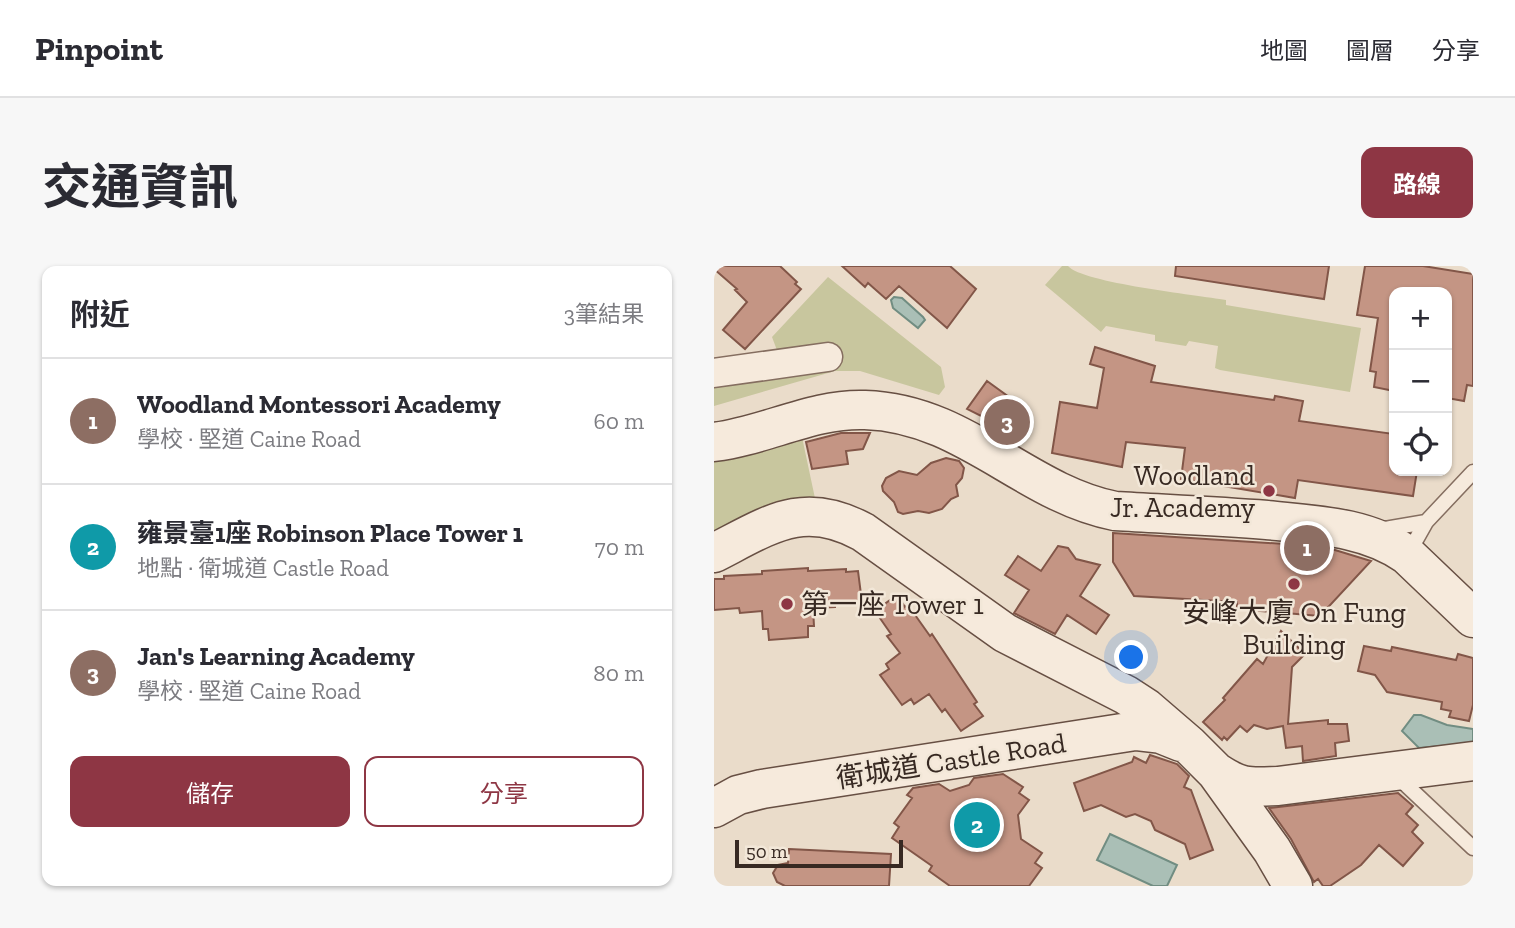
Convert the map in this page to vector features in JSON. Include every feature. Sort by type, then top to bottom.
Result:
[{"type":"street","points":[[714,373],[828,357]]},
{"type":"street","points":[[714,442],[831,413],[863,410],[916,418],[977,443],[1067,496],[1100,508],[1300,523],[1363,533],[1396,547],[1407,555],[1473,618]]},
{"type":"street","points":[[714,553],[765,526],[794,517],[823,517],[849,524],[1005,633],[1136,701],[1189,745],[1216,772],[1293,886]]},
{"type":"street","name":"衛城道 Castle Road","points":[[714,808],[738,795],[762,789],[1135,731],[1161,734],[1189,745]]},
{"type":"street","points":[[1216,772],[1235,784],[1248,787],[1278,786],[1473,761]]},
{"type":"lane","points":[[1407,555],[1426,522],[1473,472]]},
{"type":"lane","points":[[1363,533],[1426,522]]},
{"type":"lane","points":[[1400,769],[1403,782],[1473,848]]},
{"type":"shaded area","points":[[1062,266],[1117,283],[1226,300],[1226,305],[1361,328],[1350,392],[1220,370],[1215,368],[1218,346],[1189,341],[1186,346],[1155,341],[1155,335],[1106,326],[1101,332],[1045,285]]},
{"type":"shaded area","points":[[828,277],[941,367],[945,387],[939,395],[860,371],[835,371],[714,406],[714,388],[774,375],[778,353],[772,337]]},
{"type":"shaded area","points":[[894,297],[902,298],[923,317],[925,320],[918,328],[893,308],[891,300]]},
{"type":"shaded area","points":[[802,437],[816,503],[714,536],[714,459]]},
{"type":"shaded area","points":[[1414,715],[1447,725],[1473,729],[1473,743],[1419,748],[1402,731]]},
{"type":"shaded area","points":[[1110,834],[1177,865],[1167,886],[1153,886],[1097,860]]},
{"type":"building","points":[[714,266],[780,266],[801,289],[745,349],[723,330],[747,302]]},
{"type":"building","points":[[842,266],[950,266],[976,289],[947,328],[899,286],[886,299],[868,283],[865,287]]},
{"type":"building","points":[[1176,266],[1329,266],[1324,299],[1175,276]]},
{"type":"building","points":[[1365,266],[1423,266],[1473,274],[1473,386],[1467,385],[1464,401],[1452,399],[1452,287],[1389,287],[1389,390],[1374,387],[1376,372],[1370,371],[1378,318],[1357,315]]},
{"type":"building","points":[[1095,347],[1155,366],[1151,382],[1274,400],[1275,396],[1303,401],[1299,421],[1389,433],[1389,476],[1416,476],[1413,496],[1298,480],[1295,498],[1181,479],[1185,448],[1126,442],[1122,467],[1052,453],[1060,402],[1097,408],[1104,368],[1090,364]]},
{"type":"building","points":[[987,381],[1027,410],[1011,431],[967,409]]},
{"type":"building","points":[[841,433],[870,433],[863,449],[846,451],[848,464],[812,469],[806,442]]},
{"type":"building","points":[[946,458],[959,461],[964,468],[962,478],[956,485],[958,496],[942,509],[929,513],[898,512],[894,502],[883,491],[886,478],[899,471],[917,475],[931,463]]},
{"type":"building","points":[[1113,533],[1301,545],[1335,550],[1371,561],[1320,616],[1237,609],[1237,602],[1134,596],[1113,562]]},
{"type":"building","points":[[1058,546],[1068,548],[1076,559],[1100,565],[1080,596],[1109,615],[1096,634],[1067,615],[1055,634],[1014,613],[1029,590],[1005,575],[1018,556],[1041,571]]},
{"type":"building","name":"第一座 Tower 1","points":[[808,568],[808,571],[858,571],[862,602],[835,603],[835,607],[813,608],[814,626],[808,626],[808,637],[769,640],[768,629],[763,629],[762,611],[740,613],[739,608],[714,610],[714,579],[762,574],[762,571]]},
{"type":"building","points":[[897,595],[905,607],[908,605],[930,636],[932,634],[977,702],[974,704],[983,716],[961,731],[945,709],[942,712],[929,694],[914,704],[911,699],[902,705],[880,675],[889,669],[886,664],[900,653],[887,636],[891,634],[875,611]]},
{"type":"building","points":[[1281,631],[1305,654],[1292,667],[1288,724],[1328,720],[1328,724],[1347,724],[1349,741],[1335,743],[1336,756],[1303,761],[1302,746],[1286,748],[1283,726],[1267,729],[1254,725],[1247,732],[1240,726],[1227,740],[1224,737],[1222,740],[1203,722],[1225,700],[1223,698],[1257,659],[1263,664]]},
{"type":"building","points":[[1364,646],[1391,651],[1392,647],[1456,660],[1458,654],[1473,658],[1473,705],[1469,721],[1449,717],[1451,711],[1441,709],[1442,702],[1387,692],[1375,675],[1358,671]]},
{"type":"building","points":[[1150,755],[1177,764],[1189,776],[1184,787],[1191,790],[1213,850],[1190,859],[1185,844],[1155,830],[1151,821],[1135,814],[1126,817],[1101,805],[1084,811],[1074,783],[1132,762],[1134,757],[1146,763]]},
{"type":"building","points":[[1003,774],[1023,787],[1019,793],[1029,800],[1018,815],[1021,839],[1042,853],[1035,863],[1042,868],[1029,886],[950,886],[929,871],[932,866],[892,838],[899,827],[894,823],[912,798],[907,795],[913,788],[939,784],[950,791],[969,785],[974,778]]},
{"type":"building","points":[[1398,793],[1413,806],[1406,814],[1418,825],[1412,832],[1423,843],[1403,866],[1379,845],[1361,865],[1330,886],[1323,886],[1318,879],[1314,882],[1291,839],[1269,808]]},
{"type":"building","points":[[789,849],[891,854],[889,886],[785,886],[777,882],[773,873],[778,865],[788,863]]},
{"type":"place","name":"Jan's Learning Academy","points":[[1007,422]]},
{"type":"place","name":"Woodland Jr. Academy","points":[[1269,491]]},
{"type":"place","name":"Woodland Montessori Academy","points":[[1307,548]]},
{"type":"place","name":"安峰大廈 On Fung Building","points":[[1294,584]]},
{"type":"place","name":"第一座 Tower 1","points":[[787,604]]},
{"type":"place","name":"雍景臺1座 Robinson Place Tower 1","points":[[977,825]]}]
